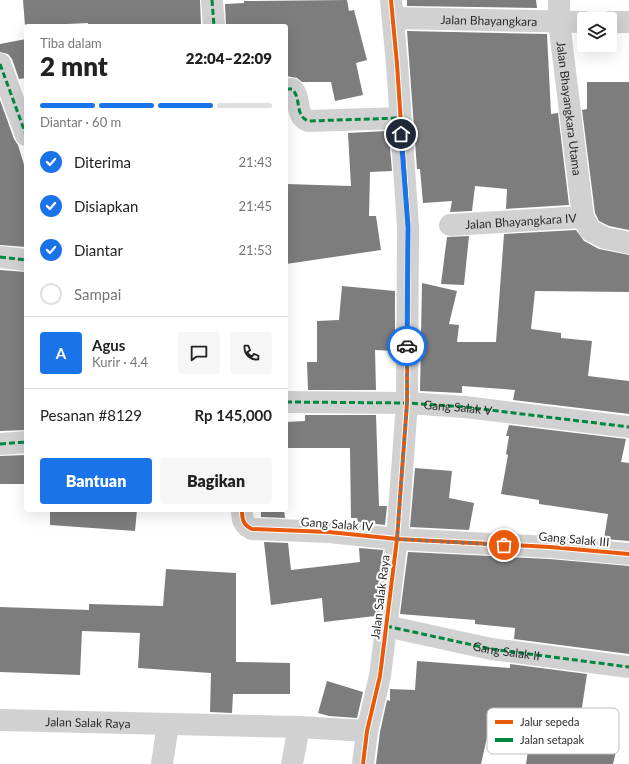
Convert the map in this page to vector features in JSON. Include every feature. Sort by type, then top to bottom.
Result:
[{"type":"street","points":[[212,0],[214,24]]},
{"type":"street","name":"Jalan Bhayangkara Utama","points":[[559,0],[559,22],[583,217]]},
{"type":"street","name":"Jalan Bhayangkara","points":[[392,9],[559,22],[577,22]]},
{"type":"street","name":"Jalan Salak Raya","points":[[364,764],[367,731],[380,676],[397,539],[407,403],[408,227],[392,9]]},
{"type":"street","points":[[617,22],[629,22]]},
{"type":"street","points":[[0,64],[24,130]]},
{"type":"street","points":[[288,89],[292,89],[296,92],[300,114],[308,122],[400,118]]},
{"type":"street","name":"Jalan Bhayangkara IV","points":[[450,225],[583,217],[590,230],[606,238],[629,243]]},
{"type":"street","points":[[0,257],[24,260]]},
{"type":"street","name":"Gang Salak V","points":[[288,402],[407,403],[465,407],[629,427]]},
{"type":"street","points":[[0,444],[24,442]]},
{"type":"street","name":"Gang Salak IV","points":[[242,512],[242,518],[246,526],[252,529],[328,532],[397,539]]},
{"type":"street","name":"Gang Salak III","points":[[397,539],[550,547],[629,554]]},
{"type":"street","name":"Gang Salak II","points":[[386,626],[491,649],[629,667]]},
{"type":"street","name":"Jalan Salak Raya","points":[[0,720],[299,727],[367,731]]},
{"type":"street","points":[[162,764],[168,724]]},
{"type":"street","points":[[292,764],[299,727]]},
{"type":"building","points":[[23,0],[200,0],[201,24],[25,24]]},
{"type":"building","points":[[347,0],[349,11],[354,10],[367,60],[356,63],[363,95],[335,101],[331,82],[302,82],[297,78],[288,76],[288,24],[226,24],[225,4],[244,3],[244,1]]},
{"type":"building","points":[[407,0],[536,0],[537,8],[407,6]]},
{"type":"building","points":[[407,31],[547,34],[551,114],[558,113],[569,205],[506,209],[507,189],[475,186],[472,211],[450,212],[452,201],[423,203],[420,169],[417,169]]},
{"type":"building","points":[[24,39],[24,78],[19,79],[12,59],[8,54],[0,52],[0,44]]},
{"type":"building","points":[[587,82],[629,82],[629,230],[609,226],[599,221],[595,213],[582,110],[587,109]]},
{"type":"building","points":[[0,100],[24,164],[24,247],[0,245]]},
{"type":"building","points":[[386,131],[390,148],[392,171],[370,172],[369,216],[376,216],[381,250],[288,264],[288,184],[351,186],[348,133]]},
{"type":"building","points":[[576,230],[584,241],[599,249],[629,255],[629,292],[535,291],[531,329],[561,333],[561,338],[592,341],[588,376],[629,381],[629,414],[513,400],[515,390],[462,386],[462,393],[420,391],[422,283],[457,291],[449,324],[459,325],[457,342],[496,342],[504,234]]},
{"type":"building","points":[[469,236],[464,285],[441,284],[447,237]]},
{"type":"building","points":[[0,270],[24,272],[24,430],[0,431]]},
{"type":"building","points":[[342,286],[395,291],[395,351],[375,350],[376,390],[308,390],[307,362],[317,362],[317,321],[339,320]]},
{"type":"building","points":[[305,415],[376,415],[379,506],[387,506],[385,525],[358,522],[357,518],[351,518],[350,448],[288,448],[288,422],[305,421]]},
{"type":"building","points":[[509,425],[626,439],[621,462],[629,463],[629,541],[604,539],[608,514],[539,504],[539,500],[501,494],[508,455],[506,454],[509,436],[506,436]]},
{"type":"building","points":[[24,455],[24,484],[0,484],[0,456]]},
{"type":"building","points":[[415,468],[452,471],[449,498],[474,503],[469,530],[410,527]]},
{"type":"building","points":[[50,512],[137,512],[135,531],[50,525]]},
{"type":"building","points":[[261,512],[284,512],[285,518],[261,517]]},
{"type":"building","points":[[264,542],[288,543],[291,570],[360,562],[359,548],[383,550],[375,616],[324,622],[322,598],[271,605]]},
{"type":"building","points":[[408,552],[549,559],[629,566],[629,654],[514,639],[515,628],[475,624],[475,620],[400,614]]},
{"type":"building","points":[[166,569],[236,573],[236,662],[290,663],[290,694],[233,694],[232,713],[210,712],[211,673],[138,668],[140,633],[82,631],[80,675],[0,672],[0,607],[89,610],[89,604],[163,606]]},
{"type":"building","points":[[417,661],[510,668],[510,664],[587,674],[582,708],[487,708],[487,738],[481,764],[376,764],[380,732],[387,700],[390,701],[390,689],[415,690]]},
{"type":"building","points":[[327,681],[363,692],[357,718],[329,716],[318,713]]},
{"type":"building","points":[[528,754],[615,754],[613,764],[526,764]]},
{"type":"marked path","points":[[212,0],[214,24]]},
{"type":"marked path","points":[[0,64],[24,130]]},
{"type":"marked path","points":[[288,89],[292,89],[295,93],[299,111],[308,121],[400,118],[400,115]]},
{"type":"marked path","points":[[0,257],[24,260]]},
{"type":"marked path","points":[[288,402],[407,403],[465,407],[629,427]]},
{"type":"marked path","points":[[0,444],[24,442]]},
{"type":"marked path","points":[[386,626],[491,649],[629,667]]},
{"type":"cycle path","points":[[363,764],[367,731],[380,676],[397,539],[407,403],[408,227],[397,64],[391,0]]},
{"type":"cycle path","points":[[242,512],[244,521],[247,526],[252,529],[329,532],[397,539],[550,547],[629,554]]},
{"type":"way so far","points":[[407,346],[407,403],[397,539],[504,545]]},
{"type":"route","points":[[401,134],[408,227],[407,346]]}]
